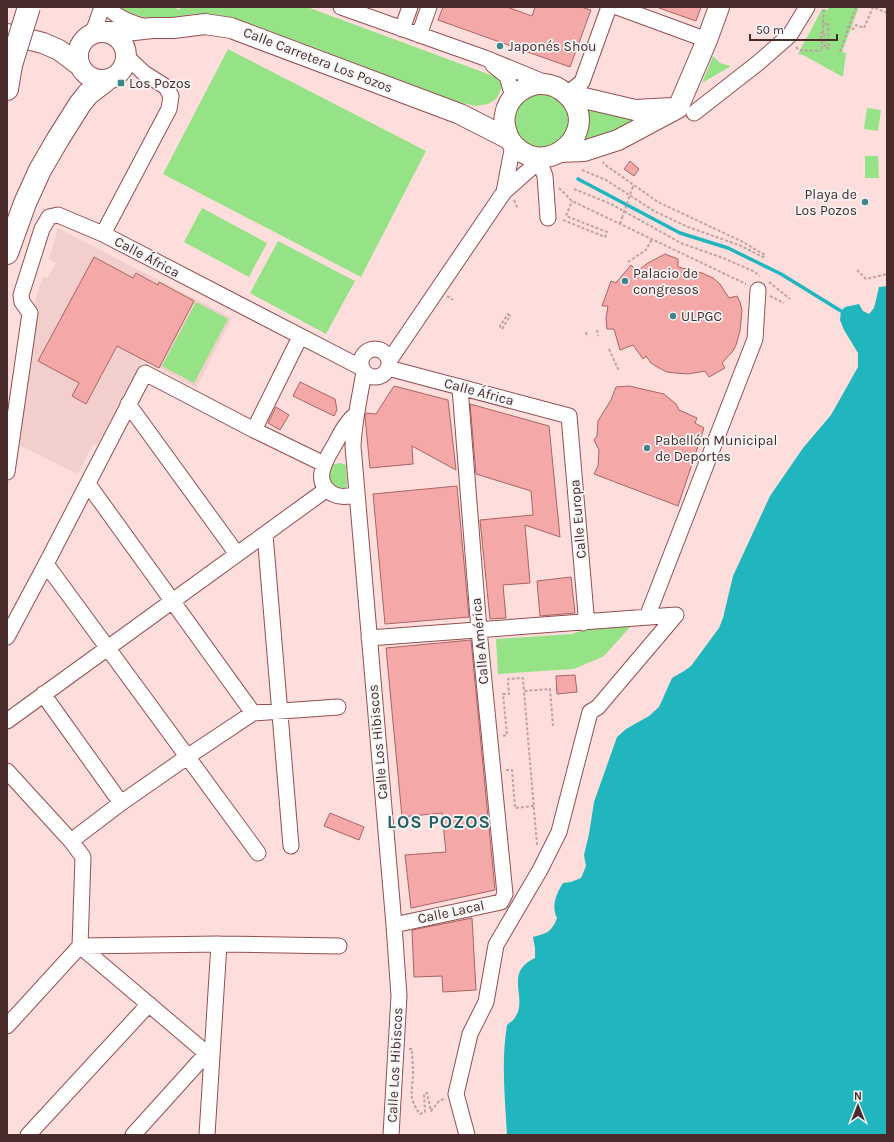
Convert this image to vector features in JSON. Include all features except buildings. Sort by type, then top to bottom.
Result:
[{"type":"highway","points":[[7,89],[12,65],[29,7]]},
{"type":"highway","points":[[7,252],[25,203],[40,170],[80,104],[88,94],[105,81]]},
{"type":"main road","points":[[511,101],[505,116],[505,127],[511,142],[520,151],[548,160],[584,151],[618,140],[686,110],[707,40],[719,7]]},
{"type":"main road","name":"Calle Carretera Los Pozos","points":[[174,28],[205,24],[231,28],[460,114],[511,142]]},
{"type":"main road","points":[[79,65],[78,53],[80,46],[152,28],[174,28]]},
{"type":"main road","points":[[43,43],[108,40],[139,43],[152,35],[174,28]]},
{"type":"main road","points":[[7,34],[43,43],[59,50],[79,65],[82,70],[92,78],[105,81],[120,74],[126,64],[108,40]]},
{"type":"main road","points":[[460,114],[492,112],[511,101],[521,90],[530,86],[539,84],[559,88],[567,94],[574,104],[578,114],[578,125],[575,136],[569,146],[548,160]]},
{"type":"main road","points":[[567,94],[635,110],[686,110]]},
{"type":"street","points":[[341,7],[484,58],[549,85]]},
{"type":"street","points":[[402,29],[410,7]]},
{"type":"street","points":[[419,35],[429,7]]},
{"type":"street","points":[[567,94],[582,82],[609,7]]},
{"type":"street","points":[[617,7],[707,40]]},
{"type":"street","points":[[686,110],[730,84],[790,35],[807,7]]},
{"type":"street","points":[[107,8],[117,16],[130,22],[152,28]]},
{"type":"street","points":[[103,234],[168,108],[171,96],[166,87],[136,68],[95,27],[107,8]]},
{"type":"street","points":[[107,8],[108,40]]},
{"type":"street","points":[[484,58],[507,76],[511,101]]},
{"type":"street","points":[[509,196],[511,142]]},
{"type":"street","points":[[359,520],[354,510],[332,493],[323,482],[321,475],[324,464],[348,421],[358,412],[413,326],[509,196],[548,160]]},
{"type":"street","points":[[548,160],[548,218]]},
{"type":"street","name":"Calle África","points":[[7,472],[30,313],[22,302],[21,295],[42,229],[49,217],[58,215],[103,234],[300,337],[335,354],[350,357],[363,365]]},
{"type":"street","points":[[647,617],[754,339],[758,290]]},
{"type":"street","points":[[378,350],[413,326]]},
{"type":"street","points":[[254,430],[300,337]]},
{"type":"street","points":[[358,412],[363,365],[370,350],[378,350],[386,354],[386,369]]},
{"type":"street","points":[[363,365],[371,376],[386,369]]},
{"type":"street","name":"Calle África","points":[[386,369],[569,416]]},
{"type":"street","points":[[7,637],[88,484],[144,373],[254,430],[324,464]]},
{"type":"street","name":"Calle América","points":[[460,388],[479,630],[505,894]]},
{"type":"street","points":[[128,404],[237,554]]},
{"type":"street","name":"Calle Los Hibiscos","points":[[358,412],[354,424],[353,446],[399,996],[391,1135]]},
{"type":"street","name":"Calle Europa","points":[[569,416],[586,614],[583,623]]},
{"type":"street","points":[[88,484],[253,713]]},
{"type":"street","points":[[7,721],[265,534],[332,493],[345,497],[357,493]]},
{"type":"street","points":[[265,534],[291,846]]},
{"type":"street","points":[[46,564],[258,853]]},
{"type":"street","points":[[369,638],[676,615],[598,707],[590,712],[559,832],[540,870],[496,945],[486,1002],[470,1034],[456,1094],[467,1135]]},
{"type":"street","points":[[43,694],[121,803]]},
{"type":"street","points":[[71,841],[121,803],[253,713],[338,707]]},
{"type":"street","points":[[7,771],[71,841],[82,857],[80,946],[7,1026]]},
{"type":"street","name":"Calle Lacal","points":[[394,925],[501,902],[505,894]]},
{"type":"street","points":[[80,946],[219,944],[339,946]]},
{"type":"street","points":[[207,1135],[209,1055],[219,944]]},
{"type":"street","points":[[80,946],[209,1055]]},
{"type":"street","points":[[28,1135],[149,1004]]},
{"type":"street","points":[[133,1135],[209,1055]]},
{"type":"path","points":[[799,50],[821,50],[824,7]]},
{"type":"path","points":[[840,52],[856,7]]},
{"type":"path","points":[[848,27],[854,29],[856,25],[864,28],[873,7],[887,13]]},
{"type":"path","points":[[823,33],[825,48],[829,48],[828,23],[824,24]]},
{"type":"path","points":[[582,170],[606,180],[654,211],[688,227],[739,245],[763,257],[765,255],[740,241],[658,202],[604,164],[602,159]]},
{"type":"path","points":[[548,160],[572,201],[758,290]]},
{"type":"path","points":[[620,224],[634,185]]},
{"type":"path","points":[[574,189],[611,204],[681,242],[753,271],[790,299]]},
{"type":"path","points":[[509,196],[518,209]]},
{"type":"path","points":[[563,220],[605,237],[607,232],[566,216],[572,201]]},
{"type":"path","points":[[628,262],[646,250],[652,239]]},
{"type":"path","points":[[857,270],[866,279],[887,274]]},
{"type":"path","points":[[447,296],[453,300]]},
{"type":"path","points":[[508,314],[510,316],[502,330],[500,326],[508,314]]},
{"type":"path","points":[[597,330],[598,336]]},
{"type":"path","points":[[586,332],[587,337]]},
{"type":"path","points":[[609,349],[619,371]]},
{"type":"path","points":[[502,736],[507,735],[503,694],[509,694],[508,679],[523,678],[538,846]]},
{"type":"path","points":[[524,691],[550,689],[553,726]]},
{"type":"path","points":[[505,770],[512,770],[515,808],[534,806]]},
{"type":"path","points":[[412,1049],[413,1073],[411,1098],[420,1114],[425,1112],[424,1094],[427,1093],[431,1111],[439,1100],[456,1094]]},
{"type":"shaded area","points":[[58,228],[232,318],[196,388],[143,359],[97,446],[93,444],[78,474],[17,444],[35,300],[43,276],[47,278],[56,263],[49,259]]},
{"type":"green space","points":[[120,7],[174,7],[179,10],[181,7],[307,7],[499,78],[502,86],[496,99],[488,104],[476,106],[458,102],[246,22],[210,14],[194,14],[158,19],[139,16]]},
{"type":"green space","points":[[828,7],[859,7],[842,52],[846,53],[843,77],[803,55],[798,54],[822,9],[828,10]]},
{"type":"green space","points":[[228,49],[426,151],[361,277],[163,174]]},
{"type":"green space","points":[[713,56],[720,63],[731,66],[702,83]]},
{"type":"green space","points":[[542,94],[552,96],[561,102],[567,111],[569,121],[567,131],[561,140],[552,146],[542,148],[532,146],[523,140],[517,131],[515,121],[517,111],[523,102],[532,96]]},
{"type":"green space","points":[[583,103],[642,120],[580,146]]},
{"type":"green space","points":[[867,108],[881,110],[878,131],[864,129]]},
{"type":"green space","points":[[865,156],[878,156],[879,178],[865,178]]},
{"type":"green space","points":[[202,208],[267,243],[249,277],[184,242]]},
{"type":"green space","points":[[278,241],[355,281],[326,334],[250,293]]},
{"type":"green space","points":[[196,302],[228,319],[194,383],[162,366]]},
{"type":"green space","points":[[340,463],[346,465],[347,484],[346,489],[342,491],[330,484],[328,474],[331,465]]},
{"type":"green space","points":[[632,625],[604,656],[574,669],[498,674],[496,639],[572,634],[589,628]]},
{"type":"water","points":[[887,286],[887,1135],[507,1135],[504,1080],[505,1039],[507,1025],[513,1020],[518,1011],[518,979],[520,971],[525,964],[535,958],[533,937],[548,932],[555,923],[557,918],[554,909],[555,900],[563,883],[581,878],[586,866],[584,855],[594,802],[617,737],[626,729],[649,716],[659,707],[672,678],[691,666],[719,628],[723,618],[733,576],[770,496],[803,448],[831,415],[858,367],[858,353],[844,330],[840,320],[841,311],[845,307],[859,304],[863,311],[869,314],[874,308],[879,287]]},
{"type":"waterway","points":[[578,179],[680,233],[728,248],[781,274],[841,311]]},
{"type":"place","name":"Japonés Shou","points":[[500,46]]},
{"type":"place","name":"Los Pozos","points":[[121,83]]},
{"type":"place","name":"Playa de Los Pozos","points":[[865,202]]},
{"type":"place","name":"Palacio de congresos","points":[[625,281]]},
{"type":"place","name":"ULPGC","points":[[673,316]]},
{"type":"place","name":"Pabellón Municipal de Deportes","points":[[647,448]]},
{"type":"district","name":"LOS POZOS","points":[[439,822]]}]
